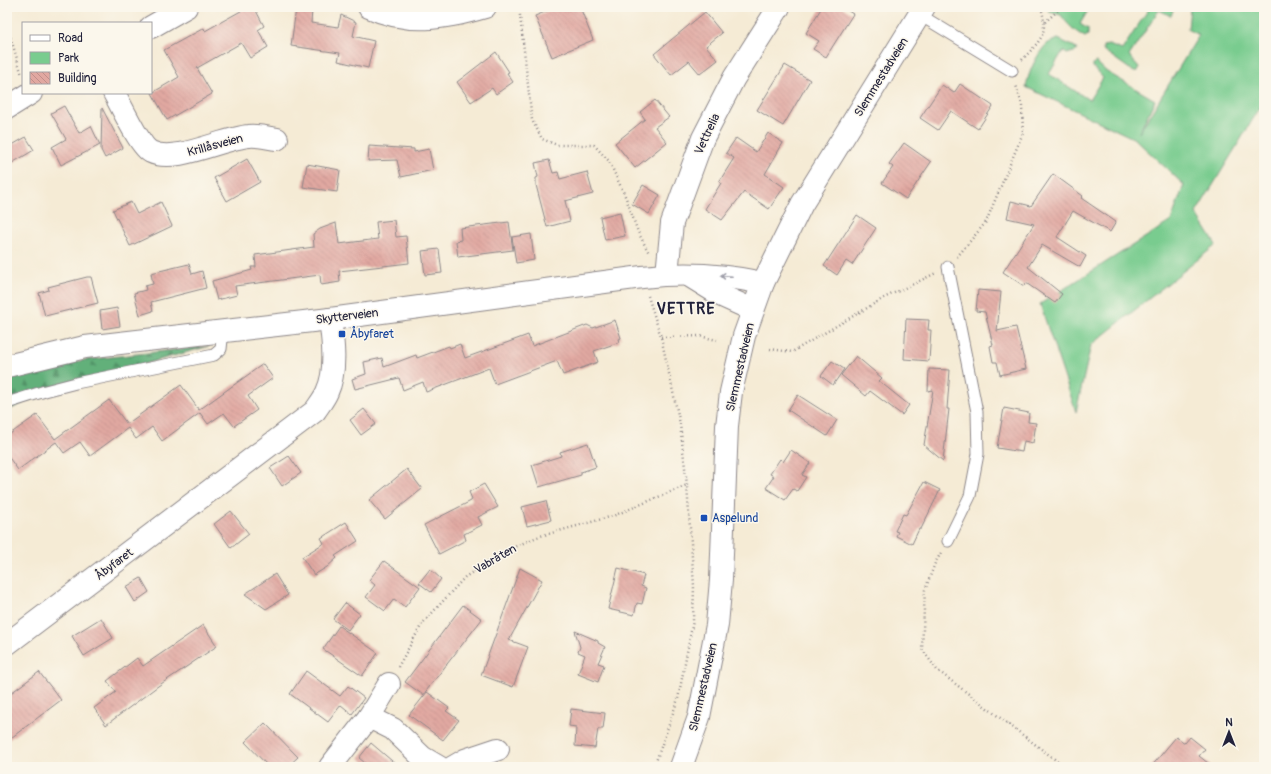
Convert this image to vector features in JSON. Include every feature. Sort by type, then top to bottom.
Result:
[{"type":"street","points":[[152,26],[186,7]]},
{"type":"street","points":[[369,7],[386,15],[422,20],[485,7]]},
{"type":"street","name":"Vettrelia","points":[[677,274],[672,223],[703,138],[734,78],[779,7]]},
{"type":"street","name":"Slemmestadveien","points":[[682,767],[699,717],[712,656],[721,580],[727,426],[732,392],[744,336],[763,283],[802,204],[922,11]]},
{"type":"street","points":[[7,108],[29,94]]},
{"type":"street","name":"Krillåsveien","points":[[115,94],[143,144],[151,152],[165,155],[187,154],[226,140],[251,136],[277,140]]},
{"type":"street","points":[[677,274],[753,310]]},
{"type":"street","name":"Skytterveien","points":[[7,366],[85,347],[330,319],[642,277],[677,274],[729,276],[763,283]]},
{"type":"street","name":"Åbyfaret","points":[[7,644],[315,411],[327,392],[331,372],[333,347],[330,319]]},
{"type":"street","points":[[330,767],[370,717],[389,684]]},
{"type":"street","points":[[370,717],[393,729],[422,756],[438,767]]},
{"type":"street","points":[[453,767],[464,760],[498,749]]},
{"type":"lane","points":[[922,11],[1012,71]]},
{"type":"lane","points":[[948,267],[977,412],[978,454],[970,496],[948,541]]},
{"type":"lane","points":[[7,403],[45,390],[214,355],[221,349],[222,331]]},
{"type":"path","points":[[519,7],[532,120],[542,139],[557,145],[594,145],[609,161],[626,198],[638,232],[649,254],[642,277],[661,337],[680,424],[687,485],[694,586],[693,621],[675,710],[654,767]]},
{"type":"path","points":[[770,349],[792,352],[884,298],[948,267],[986,222],[1023,133],[1022,105],[1012,71],[1041,39],[1045,22],[1041,7]]},
{"type":"path","points":[[1045,22],[1062,7]]},
{"type":"path","points":[[7,26],[22,75]]},
{"type":"path","points":[[661,337],[699,336],[717,340]]},
{"type":"path","name":"Vabråten","points":[[389,684],[422,624],[464,577],[504,551],[538,537],[613,516],[687,485]]},
{"type":"path","points":[[948,541],[934,563],[926,590],[922,649],[937,670],[1065,767]]},
{"type":"green space","points":[[1048,7],[1090,7],[1080,24],[1088,29],[1088,35],[1085,37],[1078,32],[1069,25],[1061,15],[1049,12]]},
{"type":"green space","points":[[1150,7],[1174,7],[1171,16],[1159,10],[1129,56],[1139,67],[1137,71],[1134,72],[1103,50],[1103,46],[1109,45],[1122,50]]},
{"type":"green space","points":[[1190,7],[1258,7],[1264,10],[1264,101],[1196,213],[1216,245],[1091,345],[1076,412],[1040,304],[1171,221],[1184,185],[1135,139],[1026,87],[1027,82],[1031,70],[1043,48],[1047,44],[1058,39],[1075,47],[1077,51],[1067,54],[1063,51],[1049,74],[1089,100],[1103,78],[1093,67],[1093,64],[1096,62],[1107,72],[1155,100],[1139,133],[1199,35],[1188,29]]},
{"type":"green space","points":[[209,346],[45,392],[7,411],[7,378],[84,360]]},
{"type":"building","points":[[248,7],[254,7],[264,26],[258,30],[268,47],[250,58],[241,43],[197,68],[212,94],[167,120],[152,93],[179,77],[164,50],[204,28],[205,31]]},
{"type":"building","points":[[557,7],[580,7],[593,40],[552,57],[535,16]]},
{"type":"building","points":[[822,7],[842,7],[853,14],[826,57],[813,49],[819,41],[806,33]]},
{"type":"building","points":[[296,8],[312,10],[311,23],[338,27],[341,15],[356,22],[353,36],[374,41],[368,68],[338,61],[340,53],[291,46]]},
{"type":"building","points":[[705,12],[722,33],[706,46],[718,60],[700,74],[689,61],[671,75],[654,54]]},
{"type":"building","points":[[496,52],[509,72],[507,73],[513,82],[496,94],[492,88],[471,102],[457,82]]},
{"type":"building","points":[[785,65],[810,80],[783,126],[757,110]]},
{"type":"building","points":[[960,84],[993,106],[978,129],[951,111],[938,130],[920,118],[942,85],[954,93]]},
{"type":"building","points":[[655,100],[669,117],[655,127],[667,142],[635,168],[615,143],[645,119],[640,112]]},
{"type":"building","points":[[64,106],[79,133],[91,126],[100,145],[61,165],[52,147],[66,139],[51,113]]},
{"type":"building","points":[[102,108],[123,148],[105,158],[101,150]]},
{"type":"building","points":[[768,133],[783,143],[765,174],[784,187],[769,209],[744,192],[722,220],[705,209],[734,158],[726,153],[736,138],[756,152]]},
{"type":"building","points":[[26,137],[34,150],[7,166],[7,148]]},
{"type":"building","points":[[904,143],[931,162],[906,199],[882,183],[893,167],[889,164]]},
{"type":"building","points":[[369,146],[414,149],[414,152],[429,149],[433,170],[401,177],[397,160],[368,161]]},
{"type":"building","points":[[247,159],[260,182],[227,201],[214,178]]},
{"type":"building","points":[[549,160],[553,173],[558,172],[560,179],[587,172],[593,194],[565,201],[570,221],[547,227],[536,185],[536,178],[538,177],[535,163]]},
{"type":"building","points":[[307,164],[340,170],[337,192],[303,187]]},
{"type":"building","points":[[1053,174],[1083,196],[1081,198],[1116,222],[1110,232],[1073,211],[1057,237],[1086,256],[1080,267],[1042,245],[1028,267],[1062,294],[1055,303],[1026,283],[1024,286],[1003,272],[1034,224],[1007,218],[1011,201],[1031,206]]},
{"type":"building","points":[[643,185],[660,195],[649,214],[632,204]]},
{"type":"building","points":[[131,202],[137,214],[161,202],[172,226],[130,246],[113,210]]},
{"type":"building","points":[[620,212],[625,236],[605,240],[600,217]]},
{"type":"building","points":[[857,215],[876,228],[852,265],[846,261],[837,275],[824,266]]},
{"type":"building","points":[[394,220],[396,237],[406,236],[409,263],[339,271],[340,282],[321,285],[320,275],[235,286],[237,295],[217,300],[212,281],[252,270],[251,267],[256,267],[255,255],[314,247],[313,234],[320,229],[336,223],[339,244],[378,239],[376,222]]},
{"type":"building","points":[[509,222],[513,250],[458,257],[456,241],[461,240],[460,228]]},
{"type":"building","points":[[531,234],[534,260],[516,263],[512,237]]},
{"type":"building","points":[[439,249],[442,273],[425,275],[422,251]]},
{"type":"building","points":[[189,264],[192,274],[202,271],[206,288],[151,302],[153,311],[140,315],[134,293],[146,290],[145,286],[153,284],[151,273]]},
{"type":"building","points":[[91,277],[98,303],[45,316],[39,293],[49,290],[48,287]]},
{"type":"building","points":[[978,290],[1001,292],[997,331],[1016,327],[1026,369],[1000,375],[997,362],[993,362],[990,346],[993,345],[985,312],[976,311]]},
{"type":"building","points":[[117,308],[120,326],[102,329],[100,311]]},
{"type":"building","points":[[906,319],[929,320],[928,330],[931,330],[929,361],[904,359]]},
{"type":"building","points":[[615,320],[621,338],[619,339],[620,342],[594,351],[598,362],[563,375],[557,361],[495,384],[489,368],[426,392],[423,382],[403,390],[399,378],[355,389],[352,379],[366,374],[364,362],[382,358],[384,367],[416,355],[417,358],[449,346],[450,348],[460,344],[465,358],[528,335],[532,346],[587,325],[593,328]]},
{"type":"building","points":[[856,356],[882,378],[879,381],[909,405],[902,415],[870,391],[866,396],[841,375]]},
{"type":"building","points":[[832,361],[844,369],[833,385],[821,376]]},
{"type":"building","points":[[263,364],[273,378],[248,396],[257,410],[234,426],[224,413],[208,424],[200,413],[162,441],[152,427],[136,439],[128,428],[90,456],[80,442],[64,453],[56,442],[18,470],[7,455],[7,436],[37,415],[55,439],[109,400],[127,424],[181,385],[199,410]]},
{"type":"building","points":[[929,369],[950,370],[947,409],[949,409],[943,461],[924,445],[933,390],[928,391]]},
{"type":"building","points":[[798,395],[837,420],[827,436],[788,410]]},
{"type":"building","points":[[1004,408],[1029,413],[1028,422],[1036,423],[1033,443],[1024,441],[1022,452],[997,448]]},
{"type":"building","points":[[364,409],[376,424],[361,435],[350,420]]},
{"type":"building","points":[[588,443],[596,467],[581,472],[581,475],[539,487],[532,465],[561,456],[560,452]]},
{"type":"building","points":[[791,450],[810,463],[802,475],[806,477],[797,491],[793,489],[785,500],[766,488],[774,476],[770,474],[780,459],[783,462]]},
{"type":"building","points":[[289,456],[301,473],[282,486],[270,468]]},
{"type":"building","points":[[407,469],[422,489],[385,519],[369,500]]},
{"type":"building","points":[[924,482],[940,490],[912,544],[896,536],[898,532],[895,531],[903,514],[906,515]]},
{"type":"building","points":[[484,484],[498,507],[478,517],[482,525],[464,534],[466,540],[439,554],[424,525],[471,501],[472,499],[469,492]]},
{"type":"building","points":[[546,501],[551,520],[527,526],[522,507]]},
{"type":"building","points":[[231,511],[249,534],[231,548],[214,524]]},
{"type":"building","points":[[346,522],[358,541],[335,556],[337,558],[327,567],[314,575],[302,557],[324,543],[321,538]]},
{"type":"building","points":[[384,561],[420,587],[405,607],[394,599],[385,611],[366,597],[375,585],[369,580]]},
{"type":"building","points":[[520,568],[542,580],[509,640],[528,647],[513,687],[481,675]]},
{"type":"building","points":[[618,568],[644,575],[641,586],[646,588],[642,604],[637,603],[634,615],[608,609]]},
{"type":"building","points":[[430,569],[441,579],[431,592],[419,583]]},
{"type":"building","points":[[275,574],[288,595],[266,609],[245,594]]},
{"type":"building","points":[[141,578],[149,592],[135,602],[126,587]]},
{"type":"building","points":[[345,603],[360,614],[348,630],[333,619]]},
{"type":"building","points":[[463,605],[482,619],[423,695],[405,682]]},
{"type":"building","points":[[101,618],[113,638],[84,656],[72,636]]},
{"type":"building","points":[[203,625],[217,646],[158,686],[106,725],[94,708],[116,692],[107,681],[137,658],[143,666]]},
{"type":"building","points":[[339,626],[378,653],[362,676],[323,649]]},
{"type":"building","points":[[575,631],[598,641],[598,643],[605,647],[598,663],[604,665],[598,682],[578,674],[585,655],[578,652],[580,647]]},
{"type":"building","points":[[306,671],[340,696],[348,686],[364,698],[352,714],[341,705],[328,722],[290,694]]},
{"type":"building","points":[[39,672],[61,700],[7,741],[7,696]]},
{"type":"building","points":[[427,692],[449,708],[446,711],[459,720],[443,740],[409,715]]},
{"type":"building","points":[[571,709],[605,713],[603,729],[598,729],[595,748],[575,746],[576,727],[569,726]]},
{"type":"building","points":[[265,723],[298,757],[287,767],[269,767],[245,742]]},
{"type":"building","points":[[1176,737],[1185,743],[1190,737],[1205,749],[1199,756],[1213,767],[1151,767]]},
{"type":"building","points":[[371,743],[399,767],[370,767],[359,758]]},
{"type":"place","name":"Åbyfaret","points":[[342,334]]},
{"type":"place","name":"Aspelund","points":[[704,518]]},
{"type":"district","name":"VETTRE","points":[[686,308]]}]
